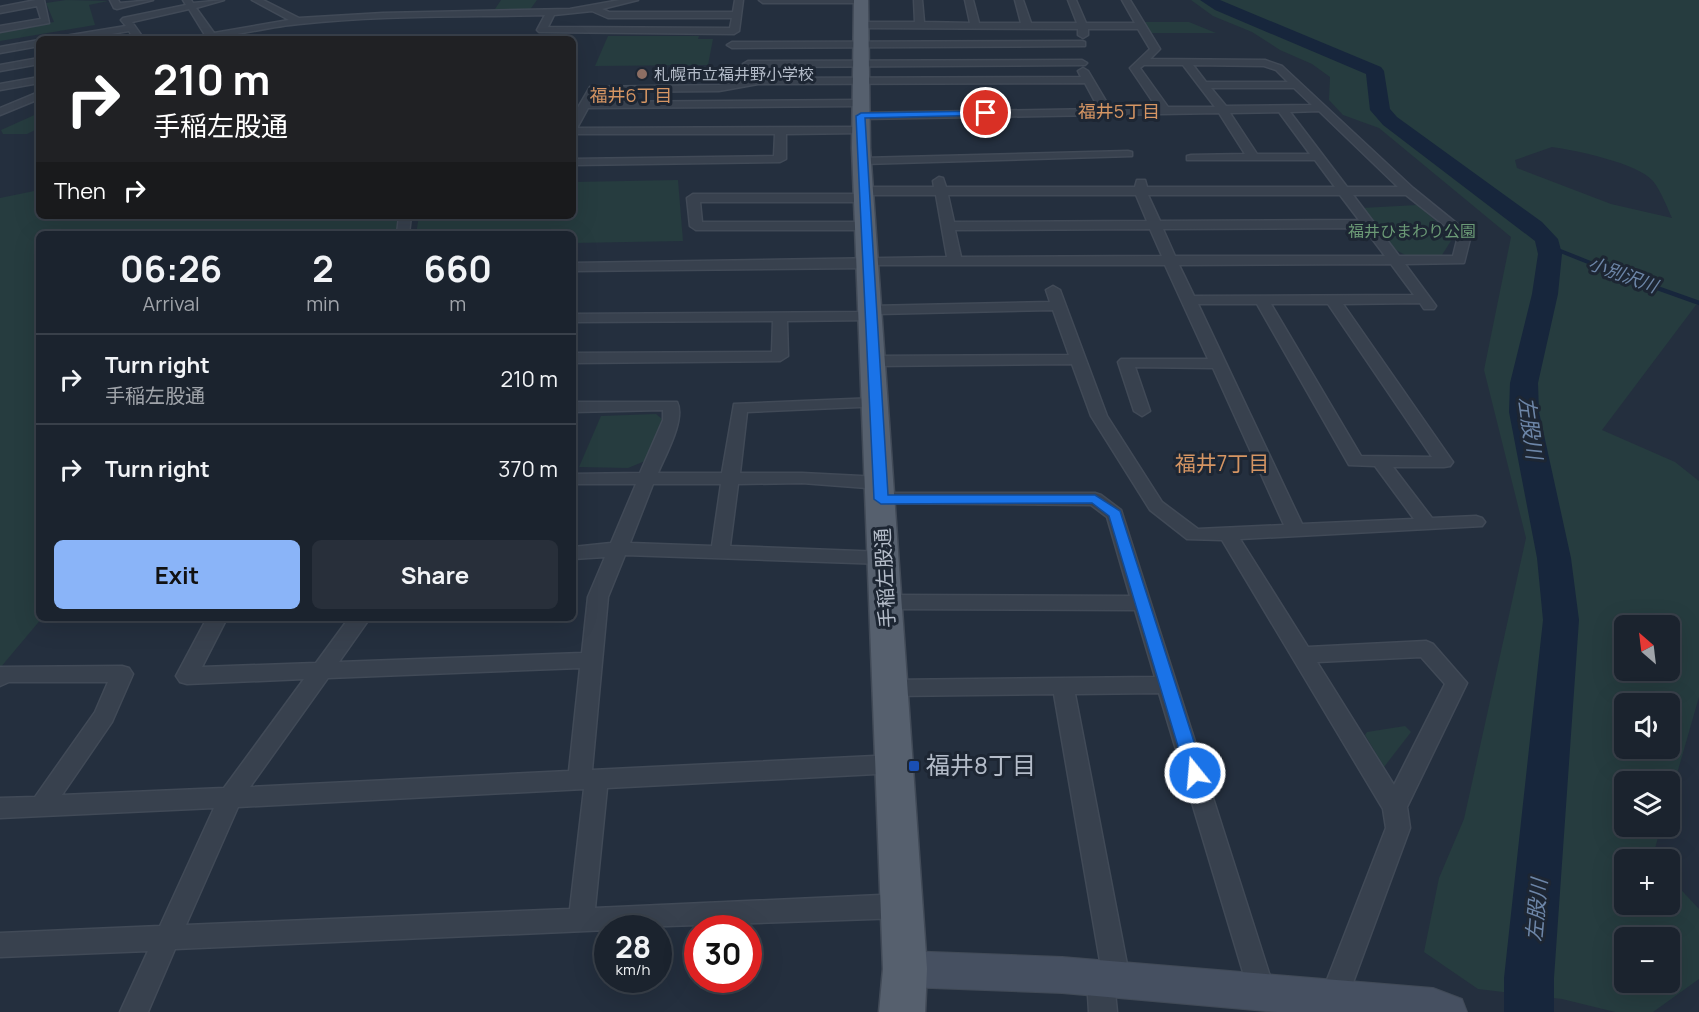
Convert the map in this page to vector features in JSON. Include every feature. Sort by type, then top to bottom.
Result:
[{"type":"main road","name":"手稲左股通","points":[[860,62],[862,161],[905,969],[902,1012]]},
{"type":"street","points":[[114,0],[117,6],[149,0]]},
{"type":"street","points":[[137,36],[126,21],[189,3],[220,0]]},
{"type":"street","points":[[256,0],[298,21]]},
{"type":"street","points":[[485,14],[494,0]]},
{"type":"street","points":[[189,3],[211,36],[298,21],[570,12],[634,0]]},
{"type":"street","points":[[551,13],[542,30],[734,31],[739,0]]},
{"type":"street","points":[[763,0],[860,62],[981,97],[1088,80]]},
{"type":"street","points":[[918,0],[920,25]]},
{"type":"street","points":[[969,0],[975,26]]},
{"type":"street","points":[[1019,0],[1027,26]]},
{"type":"street","points":[[1072,0],[1083,26],[1082,69],[1106,111]]},
{"type":"street","points":[[1126,0],[1155,49],[1135,68],[1164,110]]},
{"type":"street","points":[[0,10],[40,2],[46,21],[0,29]]},
{"type":"street","points":[[592,8],[608,15],[736,15]]},
{"type":"street","points":[[576,131],[781,130],[860,62],[920,25],[1141,26]]},
{"type":"street","points":[[964,26],[981,97]]},
{"type":"street","points":[[86,36],[131,28]]},
{"type":"street","points":[[0,50],[36,44]]},
{"type":"street","points":[[585,105],[968,44],[1082,44]]},
{"type":"street","points":[[732,45],[860,62],[981,97],[1106,111],[1322,108]]},
{"type":"street","points":[[0,68],[36,62]]},
{"type":"street","points":[[576,121],[594,89],[720,88],[860,62]]},
{"type":"street","points":[[576,267],[955,261],[1459,260],[1464,235],[1409,191],[1279,68],[1265,63],[1141,62]]},
{"type":"street","points":[[749,83],[748,64],[1082,63]]},
{"type":"street","points":[[1186,63],[1222,109],[1253,157]]},
{"type":"street","points":[[0,87],[36,81]]},
{"type":"street","points":[[1203,85],[1297,84]]},
{"type":"street","points":[[0,112],[36,96]]},
{"type":"street","points":[[1188,300],[1426,302],[1282,108]]},
{"type":"street","points":[[576,162],[780,159],[781,130]]},
{"type":"street","points":[[862,161],[1128,154]]},
{"type":"street","points":[[1191,158],[1317,157]]},
{"type":"street","points":[[865,205],[693,198],[696,226],[865,205],[940,186],[1141,186],[1343,192],[1409,191]]},
{"type":"street","points":[[940,186],[955,261]]},
{"type":"street","points":[[1141,186],[1170,260],[1296,531]]},
{"type":"street","points":[[948,226],[1367,224]]},
{"type":"street","points":[[576,318],[871,313],[1056,298],[1099,416],[1156,506],[1194,535],[1476,522]]},
{"type":"street","points":[[1262,300],[1355,461],[1444,462],[1333,300]]},
{"type":"street","points":[[576,358],[780,356],[780,316]]},
{"type":"street","points":[[874,361],[1078,359]]},
{"type":"street","points":[[1142,411],[1126,362],[1218,364]]},
{"type":"street","points":[[720,552],[740,407],[876,403]]},
{"type":"street","points":[[576,407],[671,405],[671,420],[649,479],[598,597],[592,660],[581,920]]},
{"type":"street","points":[[1381,462],[1427,524]]},
{"type":"street","points":[[576,479],[802,478],[881,491],[1095,499],[1115,514],[1262,992]]},
{"type":"street","points":[[1228,534],[1395,807],[1398,828],[1334,998]]},
{"type":"street","points":[[576,553],[619,549],[884,558]]},
{"type":"street","points":[[887,602],[1143,603]]},
{"type":"street","points":[[215,621],[187,675],[324,668],[592,660]]},
{"type":"street","points":[[135,1012],[230,798],[358,621]]},
{"type":"street","points":[[1301,655],[1426,648],[1456,683],[1395,807]]},
{"type":"street","points":[[0,678],[3,674],[122,674],[104,716],[42,806]]},
{"type":"street","points":[[891,688],[1168,685]]},
{"type":"street","points":[[1063,686],[1106,990]]},
{"type":"street","points":[[0,808],[895,764]]},
{"type":"street","points":[[0,945],[902,906]]},
{"type":"street","points":[[905,969],[1106,990],[1262,992],[1433,1007],[1448,1012]]},
{"type":"green space","points":[[66,0],[108,1],[89,5],[95,25],[0,41],[0,31],[54,22],[46,3]]},
{"type":"green space","points":[[501,0],[537,0],[529,11],[493,12]]},
{"type":"green space","points":[[1191,0],[1699,0],[1699,305],[1696,305],[1602,430],[1675,462],[1699,481],[1699,697],[1678,771],[1614,771],[1614,837],[1658,837],[1655,849],[1614,849],[1614,915],[1680,915],[1680,889],[1699,909],[1699,979],[1680,993],[1680,927],[1614,927],[1614,993],[1679,993],[1653,1012],[1615,1012],[1562,999],[1478,989],[1424,952],[1439,878],[1464,819],[1526,538],[1484,370],[1511,237],[1379,128],[1343,115],[1329,100],[1330,77],[1312,64],[1280,50],[1252,32],[1213,16]],"holes":[[[1552,147],[1590,154],[1645,174],[1653,181],[1661,194],[1672,218],[1611,204],[1517,168],[1515,160]]]},
{"type":"green space","points":[[1142,22],[1189,22],[1216,33],[1149,33]]},
{"type":"green space","points":[[608,36],[699,36],[698,39],[713,39],[708,65],[595,66]]},
{"type":"green space","points":[[36,114],[36,130],[27,134],[3,134],[1,130]]},
{"type":"green space","points":[[678,180],[683,241],[576,243],[576,231],[416,231],[418,219],[576,219],[576,182]]},
{"type":"green space","points":[[36,191],[36,219],[400,219],[398,231],[36,231],[36,621],[39,621],[0,668],[0,198]]},
{"type":"green space","name":"福井ひまわり公園","points":[[1417,205],[1454,236],[1442,255],[1405,255],[1396,250],[1362,208]]},
{"type":"green space","points":[[656,414],[662,419],[645,461],[628,468],[579,467],[601,416]]},
{"type":"green space","points":[[1405,726],[1411,732],[1384,767],[1365,735],[1367,732]]},
{"type":"waterway","name":"左股川","points":[[1208,0],[1375,71],[1380,110],[1390,121],[1534,227],[1546,239],[1550,254],[1545,294],[1524,383],[1524,412],[1554,558],[1561,620],[1529,978],[1529,1012]]},
{"type":"waterway","name":"小別沢川","points":[[1548,246],[1618,274]]},
{"type":"waterway","name":"小別沢川","points":[[1615,273],[1699,303]]},
{"type":"place","name":"札幌市立福井野小学校","points":[[642,74]]},
{"type":"place","name":"福井8丁目","points":[[914,766]]},
{"type":"district","name":"福井6丁目","points":[[631,96]]},
{"type":"district","name":"福井5丁目","points":[[1119,112]]},
{"type":"district","name":"福井7丁目","points":[[1222,464]]},
{"type":"route","points":[[986,113],[861,116],[881,499],[1095,499],[1115,514],[1195,773]]}]
